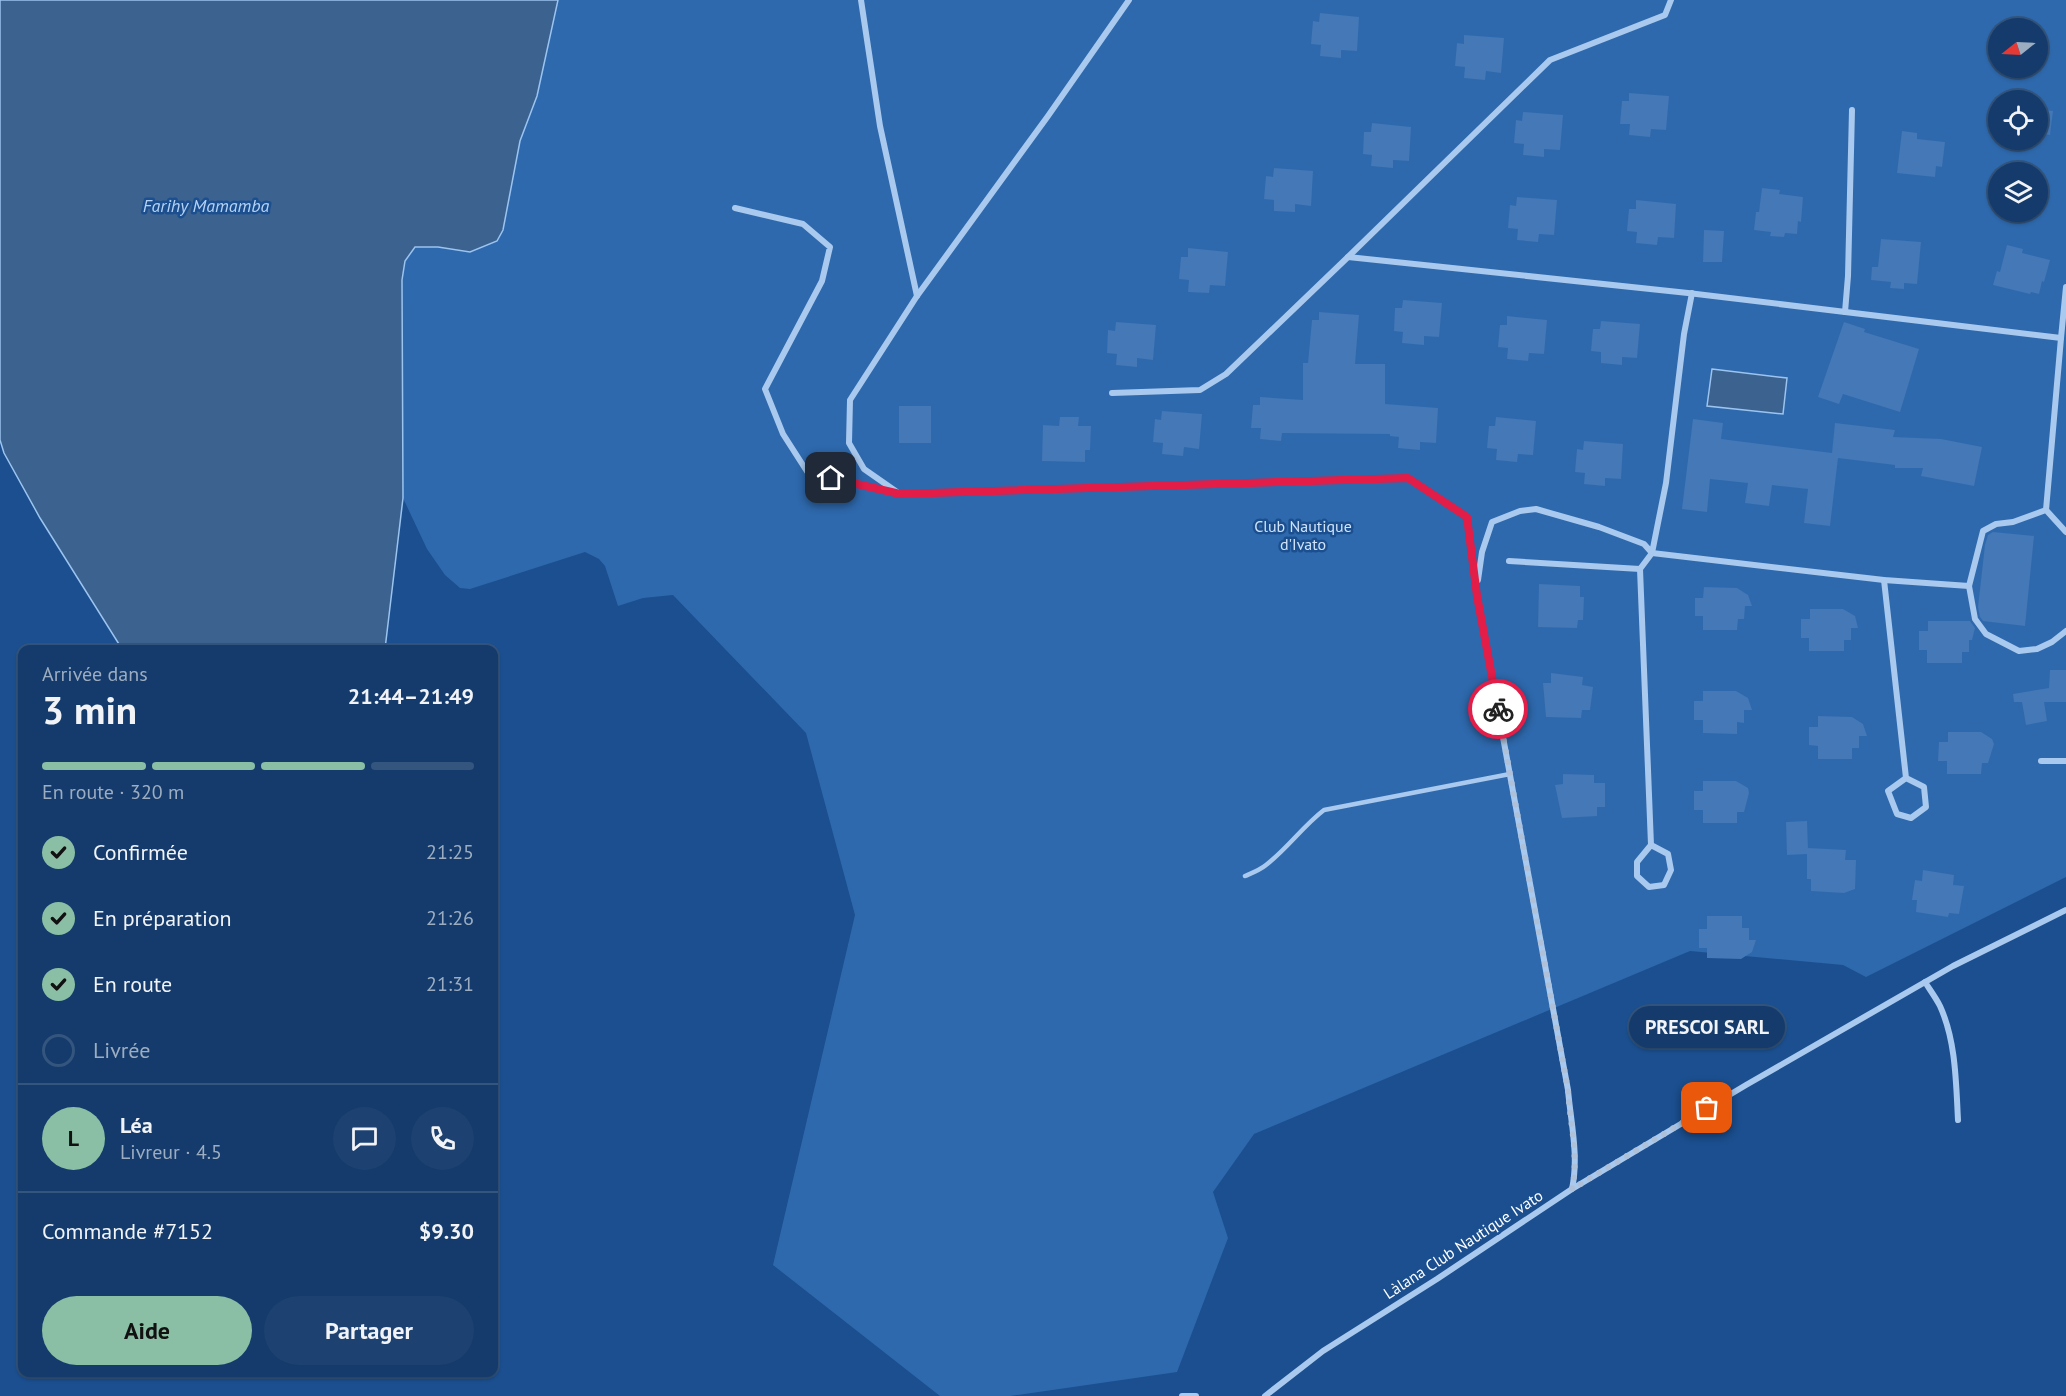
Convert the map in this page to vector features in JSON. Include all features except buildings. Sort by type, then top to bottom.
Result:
[{"type":"street","points":[[861,0],[880,126],[917,296]]},
{"type":"street","points":[[900,494],[864,469],[849,442],[850,400],[917,296],[1048,116],[1128,0]]},
{"type":"street","points":[[1112,393],[1200,390],[1226,374],[1550,60],[1665,15],[1671,0]]},
{"type":"street","points":[[1845,312],[1852,110]]},
{"type":"street","points":[[735,208],[803,224],[830,247],[822,282],[765,389],[783,434],[808,473],[900,494],[1408,478],[1467,517],[1476,588],[1568,1090],[1576,1171],[1572,1189]]},
{"type":"street","points":[[1348,257],[1692,293],[2061,338]]},
{"type":"street","points":[[2066,287],[2046,510],[2066,532]]},
{"type":"street","points":[[1651,845],[1668,854],[1671,870],[1664,885],[1648,887],[1637,876],[1637,862],[1651,845],[1640,569],[1652,553],[1666,483],[1684,334],[1692,293]]},
{"type":"street","points":[[1476,588],[1482,552],[1492,522],[1520,511],[1536,509],[1599,527],[1644,544],[1652,553],[1884,580],[1969,586]]},
{"type":"street","points":[[2046,510],[2013,522],[1996,524],[1983,531],[1969,586],[1975,619],[1986,634],[2019,651],[2037,649],[2052,642],[2066,631]]},
{"type":"street","points":[[1509,561],[1640,569]]},
{"type":"street","points":[[1884,580],[1906,778]]},
{"type":"street","points":[[2041,760],[2066,761]]},
{"type":"street","points":[[1906,778],[1924,787],[1926,807],[1911,818],[1897,814],[1888,791],[1906,778]]},
{"type":"street","name":"Làlana Club Nautique Ivato","points":[[1265,1396],[1323,1351],[1437,1279],[1572,1189],[1925,982],[2066,909]]},
{"type":"street","points":[[1925,982],[1940,1007],[1949,1036],[1955,1069],[1958,1120]]},
{"type":"street","points":[[1182,1396],[1196,1396]]},
{"type":"lane","points":[[1245,876],[1264,867],[1324,810],[1510,774]]},
{"type":"green space","name":"Club Nautique d'Ivato","points":[[558,0],[2066,0],[2066,877],[1866,977],[1843,965],[1690,951],[1254,1134],[1213,1192],[1228,1238],[1177,1372],[1010,1396],[940,1396],[773,1265],[855,915],[806,733],[673,595],[643,598],[618,606],[605,566],[599,559],[585,552],[470,589],[460,588],[445,575],[427,549],[403,498],[402,280],[405,261],[415,247],[438,247],[470,252],[497,241],[503,230],[520,141],[537,96]]},
{"type":"water","name":"Farihy Mamamba","points":[[0,0],[558,0],[537,96],[520,141],[503,230],[497,241],[470,252],[438,247],[415,247],[405,261],[402,280],[403,498],[385,645],[119,645],[40,518],[4,453],[0,440]]},
{"type":"water","points":[[1712,369],[1787,378],[1783,414],[1707,406]]},
{"type":"way so far","points":[[1498,709],[1568,1090],[1576,1171],[1572,1189],[1707,1108]]},
{"type":"place","name":"PRESCOI SARL","points":[[1707,1108]]},
{"type":"route","points":[[831,478],[900,494],[1408,478],[1467,517],[1477,596],[1498,709]]}]
